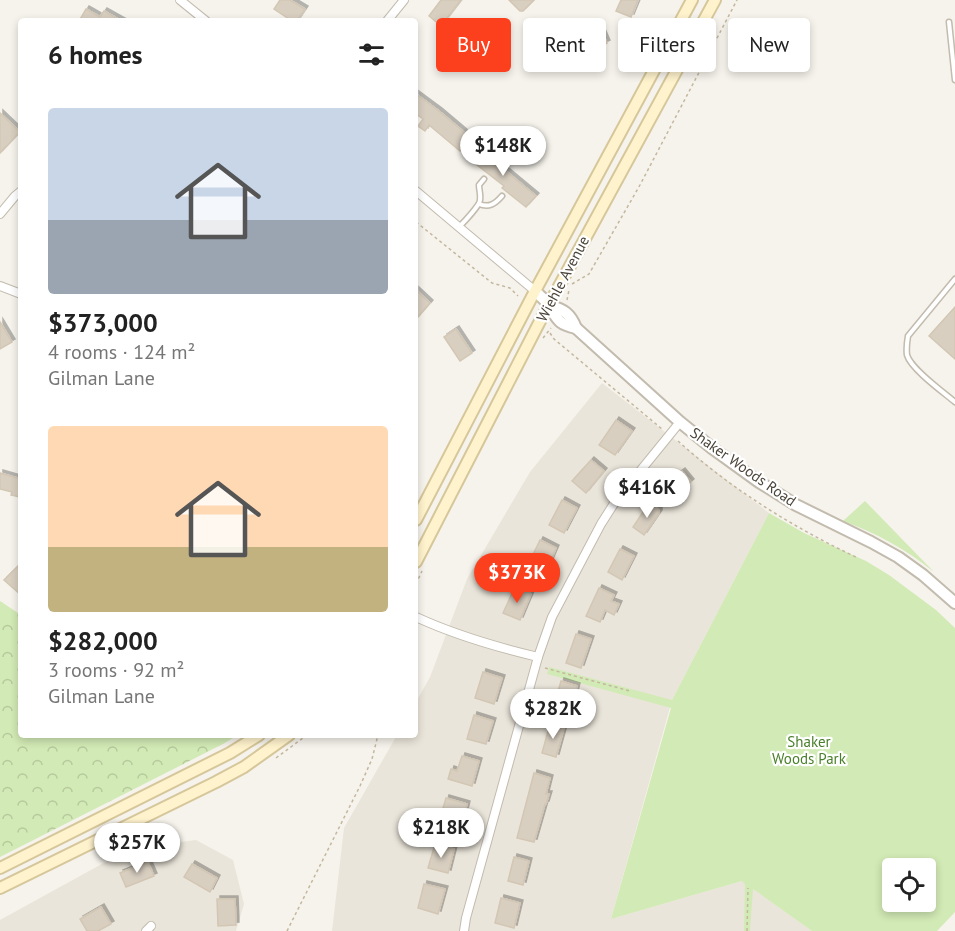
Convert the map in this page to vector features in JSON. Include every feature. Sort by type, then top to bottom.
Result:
[{"type":"main road","name":"Wiehle Avenue","points":[[418,516],[535,291],[692,0]]},
{"type":"main road","name":"Wiehle Avenue","points":[[418,558],[549,305],[715,0]]},
{"type":"main road","points":[[0,868],[230,753],[254,738]]},
{"type":"main road","points":[[0,888],[216,782],[244,767],[285,738]]},
{"type":"street","points":[[180,0],[202,18]]},
{"type":"street","points":[[389,18],[404,0]]},
{"type":"street","points":[[418,193],[535,291],[549,305],[556,319]]},
{"type":"street","points":[[0,214],[18,194]]},
{"type":"street","points":[[0,286],[18,293]]},
{"type":"street","points":[[549,305],[561,309]]},
{"type":"street","name":"Shaker Woods Road","points":[[561,309],[571,317],[576,328],[712,448],[796,505],[898,557],[955,603]]},
{"type":"street","name":"Shaker Woods Road","points":[[556,319],[568,327],[576,328]]},
{"type":"street","points":[[464,931],[489,831],[537,661],[552,617],[615,502],[680,422]]},
{"type":"street","points":[[418,618],[456,634],[537,661]]},
{"type":"lane","points":[[949,22],[955,80]]},
{"type":"lane","points":[[459,228],[479,204],[481,197],[479,185],[484,179]]},
{"type":"lane","points":[[479,204],[489,206],[496,203],[502,196]]},
{"type":"lane","points":[[955,279],[908,336],[906,346],[913,367],[955,402]]},
{"type":"path","points":[[561,309],[568,298],[570,285],[589,274],[634,195],[737,0]]},
{"type":"path","points":[[418,224],[492,283],[505,285],[518,296]]},
{"type":"path","points":[[556,319],[550,332],[554,339],[717,473],[773,512],[858,558]]},
{"type":"path","points":[[537,661],[630,692]]},
{"type":"path","points":[[287,931],[360,786],[372,759],[377,738]]},
{"type":"path","points":[[747,931],[748,888]]},
{"type":"shaded area","points":[[602,383],[769,513],[672,700],[611,919],[742,881],[812,931],[332,931],[344,828],[395,738],[418,738],[418,698],[430,677],[467,579],[530,472]]},
{"type":"shaded area","points":[[196,840],[233,860],[244,904],[236,931],[0,931],[0,920],[129,849]]},
{"type":"green space","points":[[865,501],[934,572],[890,542],[843,521]]},
{"type":"green space","name":"Shaker Woods Park","points":[[769,513],[804,533],[866,561],[936,610],[955,628],[955,912],[937,931],[812,931],[753,889],[750,931],[744,931],[745,884],[742,881],[611,919],[671,708],[547,674],[549,667],[672,700]]},
{"type":"green space","points":[[0,601],[18,613],[18,738],[233,738],[223,744],[0,857]]},
{"type":"building","points":[[280,0],[290,0],[305,9],[299,18],[288,18],[274,9]]},
{"type":"building","points":[[441,0],[461,0],[447,18],[436,18],[436,22],[429,16]]},
{"type":"building","points":[[509,0],[534,0],[523,11],[520,11]]},
{"type":"building","points":[[621,0],[638,0],[631,17],[616,11]]},
{"type":"building","points":[[86,9],[100,17],[104,11],[117,18],[81,18]]},
{"type":"building","points":[[418,95],[471,138],[460,151],[429,125],[425,131],[418,126],[423,119],[418,115]]},
{"type":"building","points":[[0,113],[18,130],[18,134],[0,153]]},
{"type":"building","points":[[483,147],[504,164],[501,167],[536,196],[526,207],[472,161]]},
{"type":"building","points":[[418,292],[430,303],[418,317]]},
{"type":"building","points":[[955,307],[955,359],[929,336]]},
{"type":"building","points":[[0,322],[12,342],[0,349]]},
{"type":"building","points":[[456,329],[472,353],[460,361],[444,337]]},
{"type":"building","points":[[616,420],[632,431],[615,455],[599,445]]},
{"type":"building","points":[[591,460],[604,471],[586,493],[572,481]]},
{"type":"building","points":[[682,471],[691,482],[667,501],[658,490]]},
{"type":"building","points":[[0,473],[18,478],[18,497],[11,495],[12,492],[0,489]]},
{"type":"building","points":[[562,500],[577,508],[564,533],[549,525]]},
{"type":"building","points":[[649,503],[659,510],[659,513],[644,535],[633,527]]},
{"type":"building","points":[[540,540],[556,548],[546,571],[529,563]]},
{"type":"building","points":[[620,549],[634,556],[622,580],[608,572]]},
{"type":"building","points":[[17,567],[18,592],[4,580]]},
{"type":"building","points":[[515,587],[531,594],[520,620],[503,613]]},
{"type":"building","points":[[599,588],[614,595],[611,601],[619,604],[614,615],[605,610],[600,622],[586,616]]},
{"type":"building","points":[[576,634],[591,639],[581,668],[566,663]]},
{"type":"building","points":[[483,672],[502,678],[494,704],[475,698]]},
{"type":"building","points":[[561,681],[577,686],[571,710],[554,706]]},
{"type":"building","points":[[474,715],[493,721],[486,744],[467,739]]},
{"type":"building","points":[[550,724],[564,728],[556,757],[542,753]]},
{"type":"building","points":[[462,756],[479,761],[472,786],[448,779],[451,769],[457,771]]},
{"type":"building","points":[[534,773],[550,778],[546,794],[549,794],[534,842],[517,838]]},
{"type":"building","points":[[446,798],[467,804],[461,828],[439,822]]},
{"type":"building","points":[[435,844],[454,849],[448,873],[428,868]]},
{"type":"building","points":[[514,857],[529,861],[523,885],[508,881]]},
{"type":"building","points":[[148,862],[154,876],[126,887],[120,873]]},
{"type":"building","points":[[192,864],[217,878],[210,892],[184,877]]},
{"type":"building","points":[[424,884],[445,889],[438,914],[418,908]]},
{"type":"building","points":[[501,898],[520,903],[514,928],[495,923]]},
{"type":"building","points":[[217,899],[235,899],[236,925],[218,926]]},
{"type":"building","points":[[101,907],[111,924],[98,931],[87,931],[80,919]]}]
